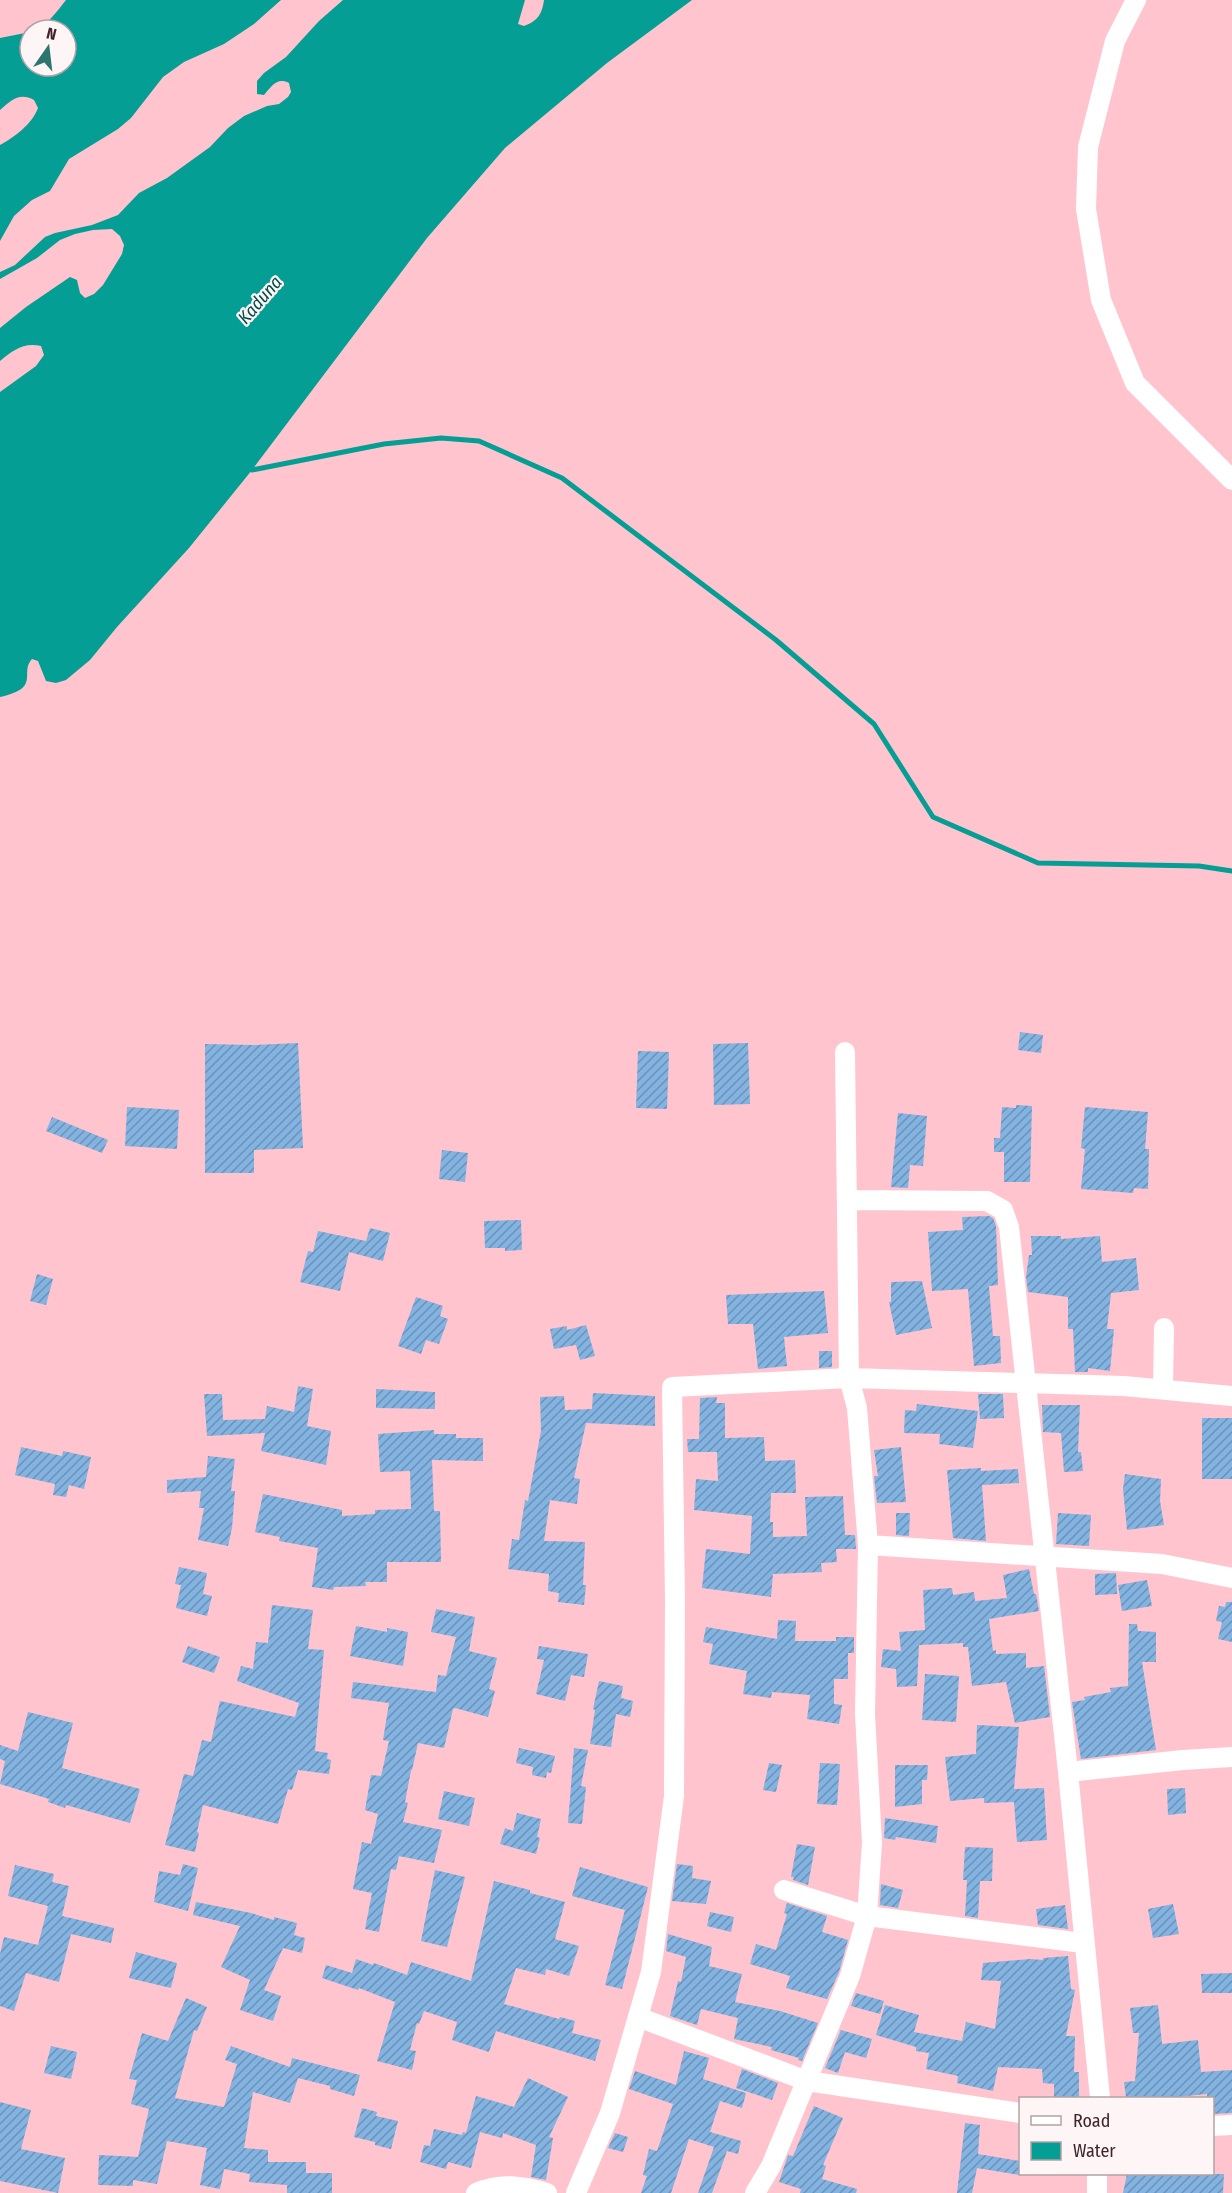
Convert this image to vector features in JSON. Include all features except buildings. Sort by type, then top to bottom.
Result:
[{"type":"street","points":[[1136,0],[1115,41],[1088,147],[1086,209],[1101,300],[1135,383],[1232,480]]},
{"type":"street","points":[[755,2193],[771,2166],[850,1976],[867,1916],[872,1843],[865,1714],[868,1545],[856,1408],[849,1378],[845,1052]]},
{"type":"street","points":[[847,1200],[987,1201],[1003,1210],[1009,1227],[1068,1772],[1100,2097]]},
{"type":"street","points":[[1164,1328],[1164,1389]]},
{"type":"street","points":[[576,2193],[610,2114],[651,1972],[674,1796],[675,1600],[672,1387],[849,1378],[1124,1386],[1232,1396]]},
{"type":"street","points":[[868,1545],[1162,1564],[1232,1578]]},
{"type":"street","points":[[1068,1772],[1232,1757]]},
{"type":"street","points":[[784,1890],[867,1916],[1083,1943]]},
{"type":"street","points":[[638,2017],[807,2081],[1019,2113]]},
{"type":"street","points":[[1214,2126],[1232,2125]]},
{"type":"street","points":[[1097,2175],[1097,2193]]},
{"type":"street","points":[[476,2193],[490,2187],[522,2186],[547,2193]]},
{"type":"water","points":[[66,0],[281,0],[254,24],[224,44],[184,62],[163,77],[131,118],[118,129],[69,159],[50,191],[32,200],[14,216],[0,241],[0,145],[22,130],[38,108],[34,100],[20,97],[12,100],[0,110],[0,38],[18,34],[18,78],[78,78],[78,18],[51,18]]},
{"type":"water","name":"Kaduna","points":[[343,0],[525,0],[518,24],[524,26],[533,22],[538,16],[544,0],[692,0],[607,63],[505,148],[427,238],[252,470],[189,548],[90,660],[66,680],[56,683],[46,681],[38,661],[32,659],[27,670],[25,685],[13,693],[0,697],[0,392],[36,366],[44,355],[41,346],[29,345],[14,350],[0,361],[0,328],[70,277],[77,280],[80,293],[85,298],[94,294],[103,285],[122,254],[124,245],[120,236],[112,229],[93,230],[60,240],[37,258],[0,279],[0,272],[15,265],[45,237],[92,225],[118,215],[139,193],[167,178],[210,147],[228,128],[244,116],[267,106],[279,104],[288,97],[291,92],[289,83],[278,82],[264,95],[257,94],[257,81],[286,57],[319,21]]},
{"type":"waterway","points":[[245,467],[252,470],[384,444],[441,438],[479,441],[562,478],[776,640],[874,724],[933,817],[1038,863],[1199,866],[1232,871]]}]
